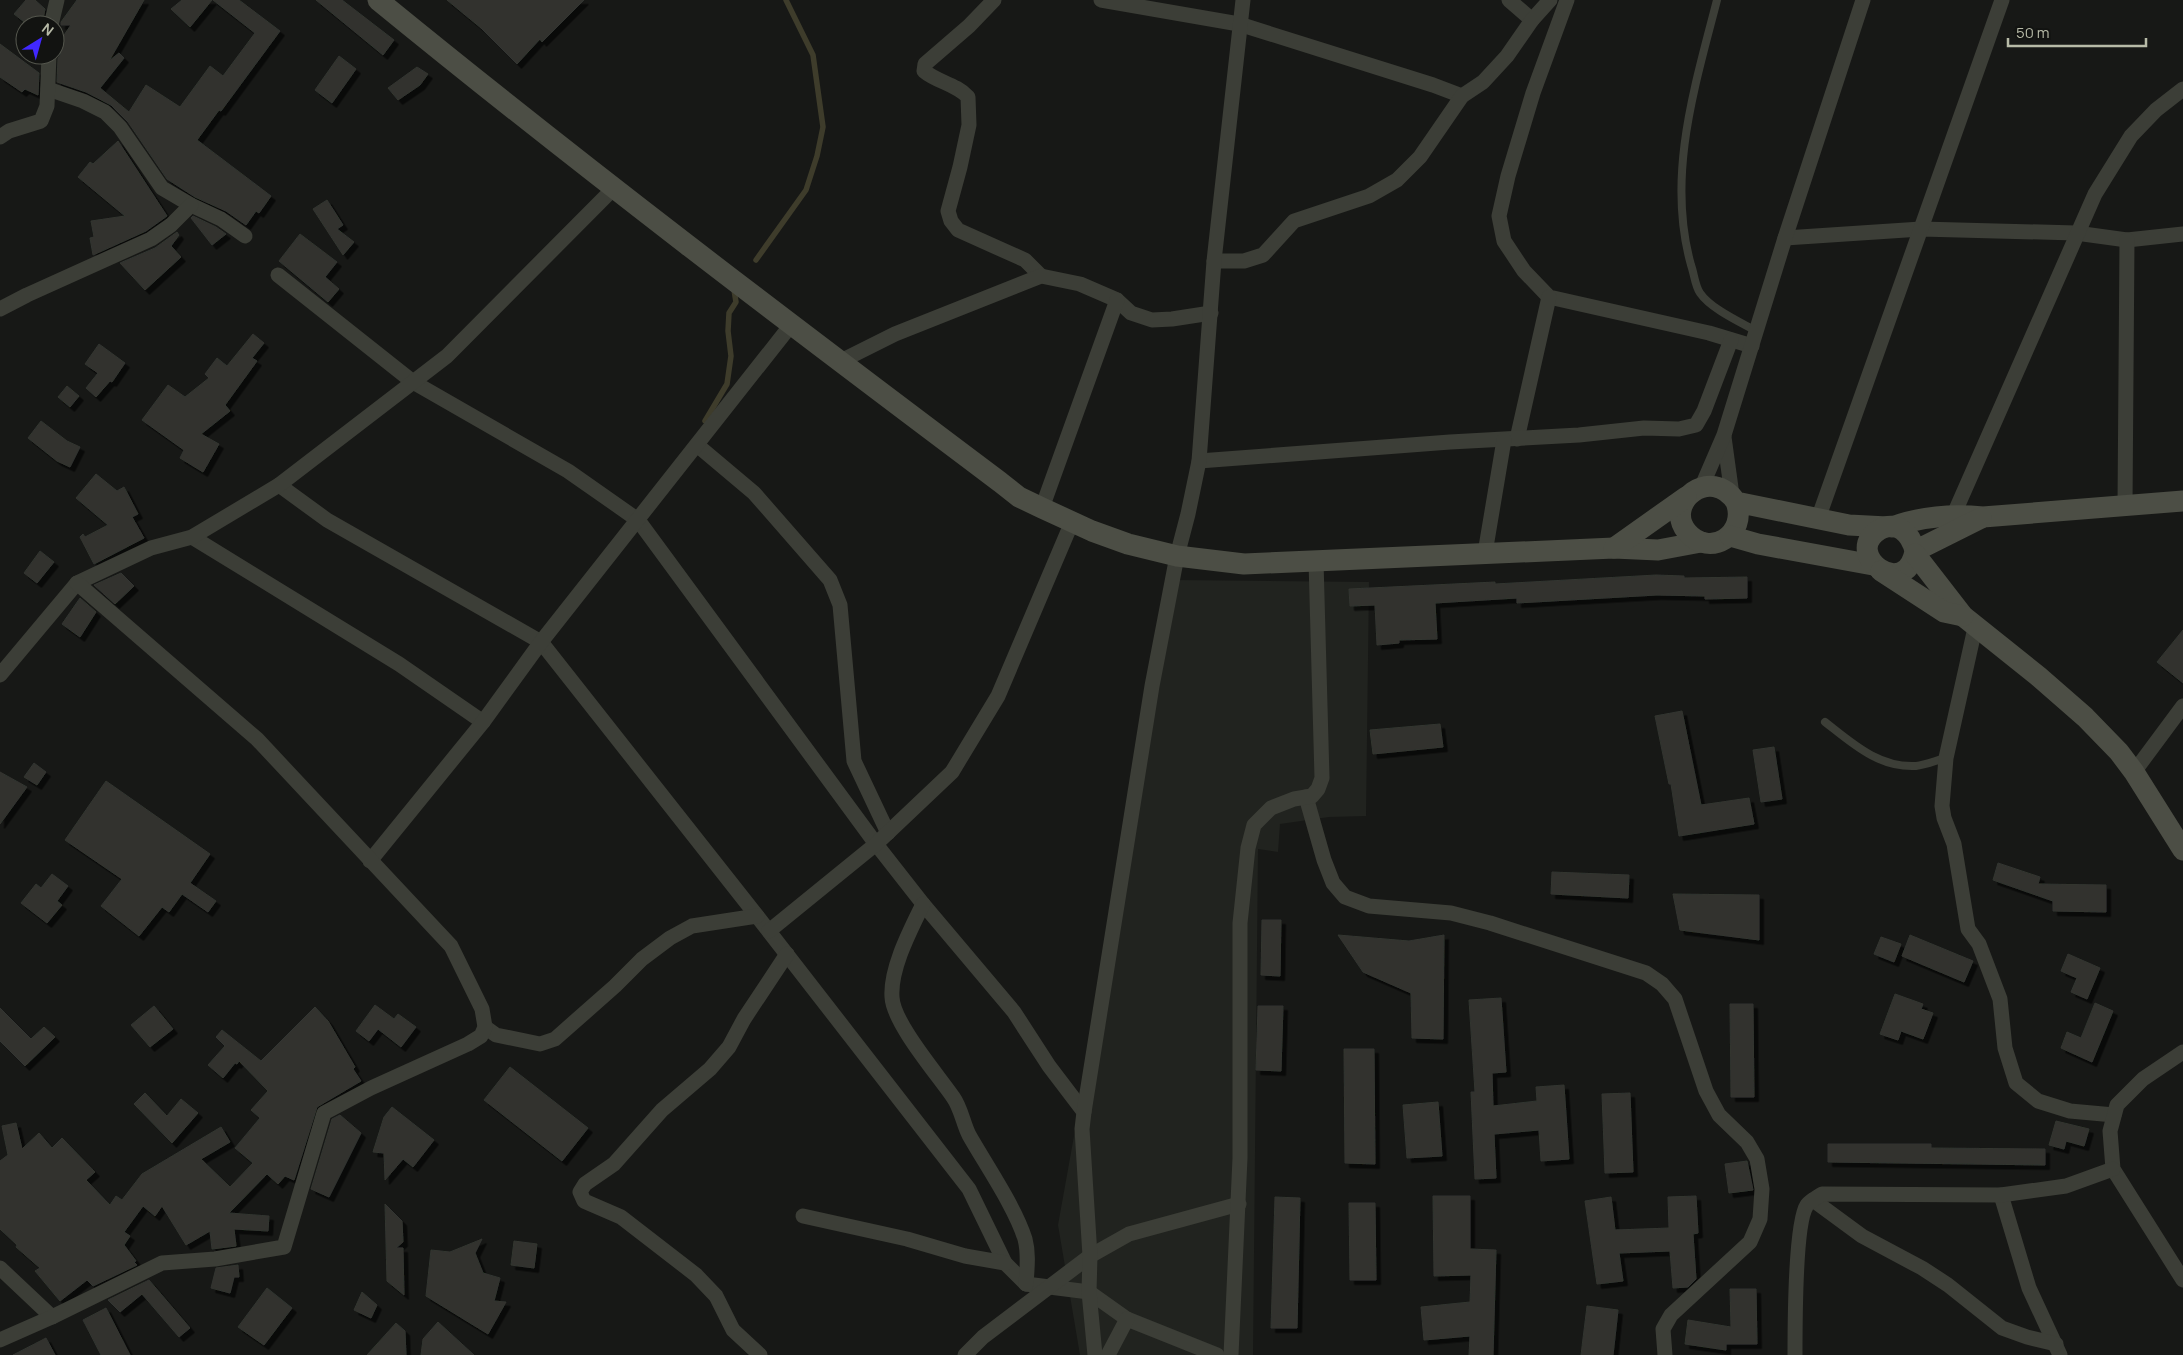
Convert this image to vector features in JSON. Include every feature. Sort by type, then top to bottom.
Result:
[{"type":"main road","points":[[378,0],[614,188],[839,362],[1013,492],[1072,522],[1128,544],[1177,556],[1244,564],[1614,548],[1658,550],[1701,542],[1716,543],[1730,536],[1738,523],[1738,508],[1734,499]]},
{"type":"main road","points":[[1614,548],[1694,492],[1718,487],[1734,499],[1818,519],[1849,525],[1889,527],[1904,530],[1912,539],[1915,552],[1969,622],[2038,676],[2085,717],[2119,752],[2134,772],[2183,850]]},
{"type":"main road","points":[[1694,492],[1681,514],[1687,531],[1701,542]]},
{"type":"main road","points":[[1969,622],[1944,612],[1876,568],[1868,550],[1869,542],[1873,535],[1908,521],[1954,514],[1984,517],[2183,501]]},
{"type":"main road","points":[[1730,536],[1758,544],[1876,568],[1890,574],[1901,572],[1910,564],[1915,552],[1984,517]]},
{"type":"street","points":[[53,15],[57,0]]},
{"type":"street","points":[[994,0],[969,26],[925,64],[924,71],[930,76],[963,92],[968,97],[969,124],[948,211],[951,221],[958,230],[1025,260],[1041,276]]},
{"type":"street","points":[[1101,0],[1239,24],[1462,96]]},
{"type":"street","points":[[1095,1355],[1089,1292],[1090,1256],[1082,1129],[1152,686],[1177,556],[1199,461],[1214,261],[1243,0]]},
{"type":"street","points":[[1509,0],[1532,20]]},
{"type":"street","points":[[1214,261],[1244,261],[1263,255],[1294,221],[1369,196],[1397,180],[1420,157],[1462,96],[1483,82],[1507,56],[1532,20],[1550,0]]},
{"type":"street","points":[[1567,0],[1530,102],[1508,176],[1499,216],[1504,242],[1524,271],[1549,297],[1752,346]]},
{"type":"street","points":[[1694,492],[1724,436],[1785,238],[1863,0]]},
{"type":"street","points":[[1818,519],[2002,0]]},
{"type":"street","points":[[0,137],[9,131],[41,121],[47,106],[49,65]]},
{"type":"street","points":[[48,89],[83,101],[105,112],[120,127],[162,188],[191,205],[221,219],[245,236]]},
{"type":"street","points":[[1954,514],[2076,233],[2095,194],[2131,136],[2156,110],[2183,89]]},
{"type":"street","points":[[0,675],[77,584],[151,548],[192,537],[279,485],[447,356],[614,188]]},
{"type":"street","points":[[0,309],[35,291],[151,239],[171,225],[191,205]]},
{"type":"street","points":[[1785,238],[1921,229],[2076,233],[2127,240],[2183,234]]},
{"type":"street","points":[[2125,506],[2127,240]]},
{"type":"street","points":[[278,275],[413,382],[568,471],[638,520],[726,637],[876,844],[923,904],[1014,1012],[1084,1112]]},
{"type":"street","points":[[839,362],[895,334],[1041,276],[1080,284],[1117,300],[1132,313],[1152,320],[1210,313]]},
{"type":"street","points":[[1484,553],[1511,440],[1549,297]]},
{"type":"street","points":[[1042,508],[1117,300]]},
{"type":"street","points":[[370,861],[483,722],[541,642],[791,325]]},
{"type":"street","points":[[1199,461],[1450,442],[1511,440],[1644,428],[1679,429],[1696,424],[1704,411],[1732,340]]},
{"type":"street","points":[[1724,436],[1734,499]]},
{"type":"street","points":[[697,445],[754,493],[830,580],[840,605],[854,761],[888,833]]},
{"type":"street","points":[[279,485],[327,520],[541,642],[969,1189],[1006,1263],[1026,1284],[1089,1292],[1127,1319],[1217,1355]]},
{"type":"street","points":[[769,931],[876,844],[952,772],[998,696],[1072,522]]},
{"type":"street","points":[[192,537],[399,664],[483,722]]},
{"type":"street","points":[[1231,1355],[1239,1204],[1240,924],[1248,848],[1254,825],[1271,808],[1312,796],[1318,790],[1322,778],[1316,561]]},
{"type":"street","points":[[0,1340],[52,1317],[162,1263],[215,1259],[284,1247],[324,1113],[371,1088],[468,1044],[481,1036],[485,1027],[482,1009],[451,946],[257,739],[77,584]]},
{"type":"street","points":[[1969,622],[1946,758],[1942,806],[1944,818],[1954,844],[1968,929],[1979,944],[2000,998],[2005,1048],[2016,1083],[2038,1101],[2070,1111],[2114,1115]]},
{"type":"street","points":[[2134,772],[2183,706]]},
{"type":"street","points":[[1306,797],[1324,860],[1333,883],[1345,896],[1369,906],[1451,913],[1490,923],[1646,973],[1662,984],[1675,998],[1706,1091],[1719,1115],[1747,1142],[1758,1160],[1762,1189],[1760,1219],[1750,1242],[1671,1315],[1663,1329],[1665,1355]]},
{"type":"street","points":[[923,904],[900,957],[892,984],[892,999],[916,1046],[954,1098],[968,1132],[1025,1239],[1028,1261],[1026,1284]]},
{"type":"street","points":[[485,1027],[496,1034],[540,1044],[555,1039],[615,986],[642,959],[670,938],[692,926],[757,916]]},
{"type":"street","points":[[760,1355],[733,1330],[716,1296],[696,1275],[621,1217],[584,1201],[580,1192],[585,1184],[614,1164],[662,1110],[710,1069],[729,1047],[744,1019],[787,954]]},
{"type":"street","points":[[2183,1052],[2143,1079],[2117,1106],[2110,1131],[2113,1168],[2183,1280]]},
{"type":"street","points":[[1795,1355],[1796,1296],[1802,1221],[1807,1205],[1822,1194],[2001,1195],[2066,1186],[2113,1168]]},
{"type":"street","points":[[2001,1195],[2029,1288],[2058,1350]]},
{"type":"street","points":[[1813,1200],[1862,1236],[1922,1268],[1948,1285],[2002,1328],[2058,1350]]},
{"type":"street","points":[[965,1355],[983,1337],[1090,1256],[1130,1234],[1239,1204]]},
{"type":"street","points":[[803,1216],[907,1239],[965,1256],[1006,1263]]},
{"type":"street","points":[[0,1268],[52,1317]]},
{"type":"street","points":[[1108,1355],[1127,1319]]},
{"type":"lane","points":[[1717,0],[1690,106],[1687,126],[1680,185],[1687,250],[1699,292],[1707,302],[1756,331]]},
{"type":"lane","points":[[1825,722],[1868,755],[1895,765],[1918,766],[1946,758]]},
{"type":"shaded area","points":[[1174,580],[1369,582],[1366,816],[1329,817],[1280,824],[1278,852],[1258,849],[1253,1355],[1080,1355],[1058,1225]]},
{"type":"building","points":[[26,0],[35,0],[45,9],[44,15],[14,14]]},
{"type":"building","points":[[77,0],[144,0],[109,61],[119,53],[124,58],[100,88],[129,112],[146,85],[180,107],[210,66],[223,76],[255,33],[213,0],[239,0],[280,31],[221,111],[219,110],[197,140],[271,196],[259,213],[256,211],[246,225],[226,211],[195,197],[167,179],[128,122],[111,105],[86,92],[57,82],[58,65],[65,65],[65,34],[71,25],[65,25],[65,16]]},
{"type":"building","points":[[182,0],[212,0],[190,27],[171,9]]},
{"type":"building","points":[[316,0],[342,0],[394,40],[383,55]]},
{"type":"building","points":[[447,0],[584,0],[542,42],[540,39],[517,64],[481,28]]},
{"type":"building","points":[[0,44],[15,55],[15,65],[28,65],[39,73],[38,95],[25,89],[22,92],[0,77]]},
{"type":"building","points":[[339,56],[356,69],[332,103],[315,90]]},
{"type":"building","points":[[417,67],[428,74],[420,85],[398,100],[388,88]]},
{"type":"building","points":[[118,141],[167,216],[146,231],[93,255],[90,238],[94,237],[91,221],[125,216],[78,177],[90,162],[93,164]]},
{"type":"building","points":[[327,200],[343,225],[337,229],[354,242],[343,255],[313,209]]},
{"type":"building","points":[[193,216],[226,234],[212,245],[191,218]]},
{"type":"building","points":[[177,232],[179,235],[171,246],[181,257],[145,290],[120,263],[155,248]]},
{"type":"building","points":[[300,234],[337,262],[325,277],[339,289],[328,302],[279,261]]},
{"type":"building","points":[[253,334],[264,343],[252,358],[257,361],[225,405],[230,411],[201,434],[219,444],[203,472],[180,458],[184,450],[142,420],[168,385],[185,397],[209,378],[205,374],[217,358],[227,366]]},
{"type":"building","points":[[99,344],[125,363],[112,382],[110,381],[96,397],[86,388],[98,373],[85,364]]},
{"type":"building","points":[[67,386],[79,396],[70,407],[58,397]]},
{"type":"building","points":[[41,421],[67,441],[80,447],[70,467],[57,461],[28,438]]},
{"type":"building","points":[[96,474],[117,491],[124,487],[138,514],[132,517],[144,538],[94,564],[80,537],[83,534],[85,537],[108,525],[76,498]]},
{"type":"building","points":[[40,551],[54,562],[37,583],[24,573]]},
{"type":"building","points":[[121,573],[134,586],[115,604],[94,585]]},
{"type":"building","points":[[1656,575],[1684,576],[1684,578],[1747,577],[1747,598],[1705,599],[1705,596],[1657,595],[1517,603],[1517,598],[1435,603],[1437,639],[1399,640],[1399,643],[1377,645],[1375,605],[1350,606],[1349,589],[1495,582],[1495,584]]},
{"type":"building","points":[[80,598],[96,612],[80,637],[62,624]]},
{"type":"building","points":[[2183,630],[2183,683],[2157,662]]},
{"type":"building","points":[[1682,711],[1701,805],[1749,798],[1754,824],[1679,836],[1671,784],[1669,784],[1655,716]]},
{"type":"building","points":[[1440,724],[1443,747],[1373,754],[1370,730]]},
{"type":"building","points":[[1774,747],[1782,799],[1761,802],[1753,750]]},
{"type":"building","points":[[34,763],[46,772],[37,785],[24,777]]},
{"type":"building","points":[[0,772],[27,787],[0,824]]},
{"type":"building","points":[[106,781],[210,854],[190,883],[216,901],[208,912],[182,894],[169,912],[162,907],[139,936],[101,906],[122,879],[65,840]]},
{"type":"building","points":[[1998,863],[2040,877],[2038,884],[2106,885],[2106,912],[2053,911],[2053,901],[1993,880]]},
{"type":"building","points":[[1552,872],[1629,875],[1628,898],[1551,894]]},
{"type":"building","points":[[52,874],[68,886],[57,901],[62,905],[47,923],[21,903],[36,884],[41,888]]},
{"type":"building","points":[[1673,894],[1759,895],[1759,940],[1680,930]]},
{"type":"building","points":[[1262,920],[1281,920],[1280,976],[1261,975]]},
{"type":"building","points":[[1338,935],[1409,941],[1444,935],[1443,1039],[1412,1038],[1411,993],[1363,972]]},
{"type":"building","points":[[1910,935],[1973,961],[1964,982],[1902,956]]},
{"type":"building","points":[[1881,937],[1901,944],[1894,962],[1874,954]]},
{"type":"building","points":[[2068,954],[2100,968],[2087,999],[2071,992],[2077,978],[2061,971]]},
{"type":"building","points":[[1895,994],[1923,1004],[1921,1009],[1933,1013],[1923,1039],[1901,1031],[1898,1040],[1880,1034]]},
{"type":"building","points":[[1501,998],[1506,1072],[1492,1073],[1493,1106],[1537,1101],[1536,1087],[1564,1085],[1569,1159],[1541,1161],[1539,1130],[1494,1134],[1496,1178],[1475,1179],[1471,1092],[1475,1092],[1469,1000]]},
{"type":"building","points":[[2095,1003],[2113,1011],[2092,1062],[2061,1048],[2067,1032],[2081,1038]]},
{"type":"building","points":[[1730,1004],[1753,1004],[1754,1097],[1731,1097]]},
{"type":"building","points":[[375,1005],[394,1019],[398,1014],[416,1027],[401,1047],[378,1029],[369,1041],[356,1031]]},
{"type":"building","points":[[154,1006],[173,1029],[150,1047],[131,1025]]},
{"type":"building","points":[[1258,1006],[1283,1006],[1281,1071],[1256,1070]]},
{"type":"building","points":[[315,1007],[328,1021],[361,1081],[317,1107],[294,1180],[285,1176],[278,1184],[267,1174],[229,1213],[269,1216],[268,1231],[234,1229],[236,1246],[212,1249],[210,1231],[186,1245],[162,1206],[155,1216],[143,1206],[124,1232],[130,1236],[124,1245],[137,1265],[93,1286],[87,1280],[60,1301],[35,1271],[40,1268],[16,1247],[17,1245],[0,1229],[0,1161],[8,1155],[2,1126],[16,1123],[22,1149],[39,1133],[52,1148],[62,1138],[95,1172],[86,1180],[110,1205],[116,1196],[122,1200],[142,1174],[221,1127],[230,1142],[201,1159],[230,1187],[253,1163],[235,1148],[260,1118],[251,1110],[268,1091],[239,1061],[237,1064],[235,1063],[223,1078],[208,1065],[225,1046],[216,1037],[222,1030],[261,1061]]},
{"type":"building","points":[[0,1008],[31,1039],[44,1027],[55,1037],[25,1066],[0,1041]]},
{"type":"building","points":[[1344,1049],[1374,1049],[1375,1164],[1345,1163]]},
{"type":"building","points":[[510,1067],[588,1128],[562,1161],[484,1100]]},
{"type":"building","points":[[145,1093],[167,1116],[181,1099],[198,1113],[172,1143],[134,1104]]},
{"type":"building","points":[[1630,1093],[1633,1172],[1605,1173],[1602,1094]]},
{"type":"building","points":[[1438,1102],[1442,1156],[1407,1158],[1403,1105]]},
{"type":"building","points":[[392,1107],[434,1140],[413,1167],[403,1159],[385,1180],[384,1153],[373,1152],[384,1117]]},
{"type":"building","points":[[340,1115],[361,1133],[329,1197],[311,1189],[332,1119]]},
{"type":"building","points":[[2056,1121],[2089,1129],[2084,1146],[2066,1141],[2064,1149],[2049,1145]]},
{"type":"building","points":[[1828,1144],[1931,1144],[1931,1148],[2045,1149],[2045,1165],[1828,1162]]},
{"type":"building","points":[[1747,1161],[1753,1190],[1729,1193],[1725,1164]]},
{"type":"building","points":[[1433,1196],[1470,1196],[1470,1249],[1496,1250],[1493,1355],[1469,1355],[1470,1336],[1424,1340],[1421,1307],[1470,1302],[1471,1275],[1434,1276]]},
{"type":"building","points":[[1696,1196],[1698,1233],[1693,1234],[1696,1279],[1688,1287],[1673,1288],[1670,1251],[1619,1253],[1623,1281],[1597,1284],[1585,1201],[1611,1197],[1615,1230],[1669,1228],[1668,1197]]},
{"type":"building","points":[[1275,1197],[1300,1198],[1297,1328],[1271,1328]]},
{"type":"building","points":[[1349,1203],[1375,1203],[1376,1280],[1350,1280]]},
{"type":"building","points":[[385,1204],[402,1221],[403,1242],[396,1248],[403,1248],[404,1295],[387,1281]]},
{"type":"building","points":[[482,1239],[475,1253],[483,1273],[500,1278],[494,1301],[506,1302],[488,1334],[426,1296],[431,1250],[450,1252]]},
{"type":"building","points":[[514,1241],[537,1244],[534,1268],[511,1265]]},
{"type":"building","points":[[238,1265],[239,1277],[234,1277],[230,1293],[211,1288],[216,1268]]},
{"type":"building","points":[[149,1280],[190,1328],[179,1337],[142,1294],[120,1312],[108,1300]]},
{"type":"building","points":[[267,1288],[292,1308],[264,1345],[238,1327]]},
{"type":"building","points":[[1730,1289],[1756,1289],[1757,1344],[1726,1344],[1726,1350],[1685,1344],[1688,1320],[1731,1327]]},
{"type":"building","points":[[362,1292],[377,1305],[371,1318],[354,1310]]},
{"type":"building","points":[[1587,1306],[1618,1310],[1613,1355],[1581,1355]]},
{"type":"building","points":[[106,1308],[130,1355],[101,1355],[83,1320]]},
{"type":"building","points":[[438,1322],[474,1355],[421,1355],[423,1339]]},
{"type":"building","points":[[396,1323],[405,1331],[406,1355],[367,1355]]},
{"type":"building","points":[[46,1338],[55,1355],[13,1355]]},
{"type":"waterway","points":[[756,260],[806,190],[817,156],[823,127],[813,55],[786,0]]},
{"type":"waterway","points":[[705,421],[727,384],[731,356],[728,331],[729,313],[736,302],[734,290]]}]
